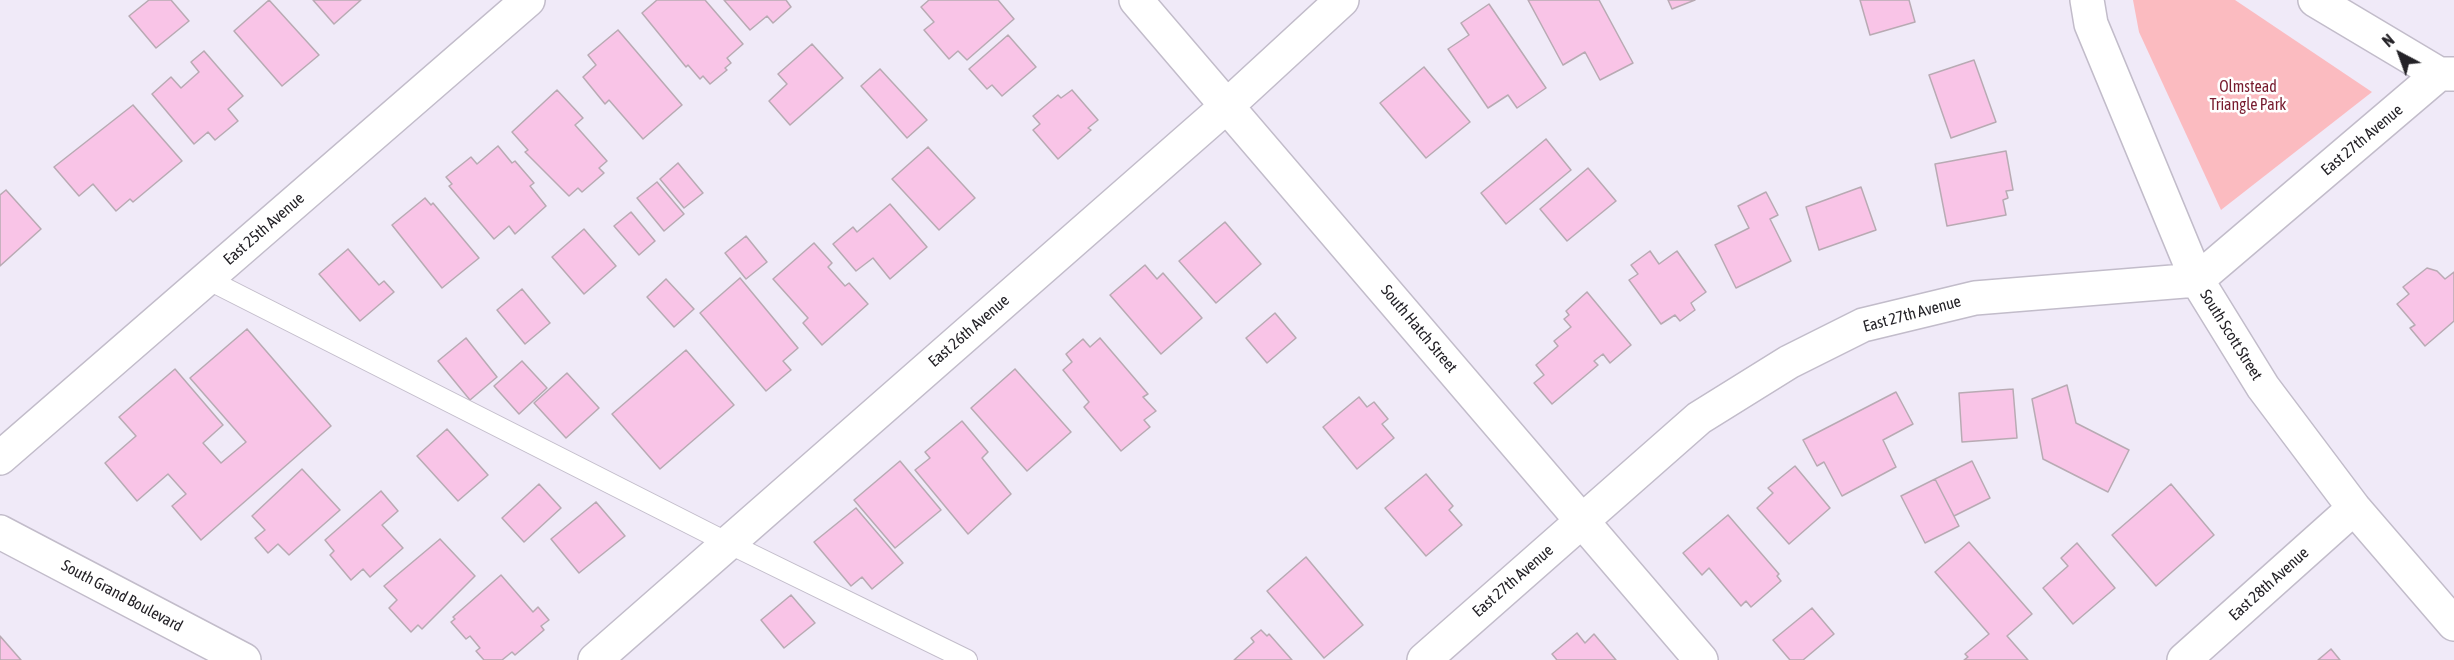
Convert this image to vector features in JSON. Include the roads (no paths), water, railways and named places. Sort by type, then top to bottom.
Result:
[{"type":"street","name":"East 25th Avenue","points":[[0,458],[528,0]]},
{"type":"street","name":"South Hatch Street","points":[[1136,0],[1701,660]]},
{"type":"street","name":"East 26th Avenue","points":[[595,660],[1228,105],[1342,0]]},
{"type":"street","name":"South Scott Street","points":[[2087,0],[2091,24],[2197,280],[2263,387],[2354,508],[2454,624]]},
{"type":"street","points":[[2315,0],[2446,74]]},
{"type":"street","name":"East 27th Avenue","points":[[1424,660],[1699,418],[1789,362],[1863,325],[1975,298],[2197,280],[2446,74]]},
{"type":"street","name":"East 28th Avenue","points":[[2184,660],[2354,508]]},
{"type":"street","name":"South Grand Boulevard","points":[[0,532],[244,660]]},
{"type":"lane","points":[[207,279],[728,543],[967,660]]},
{"type":"park label","name":"Olmstead Triangle Park","points":[[2248,96]]}]
